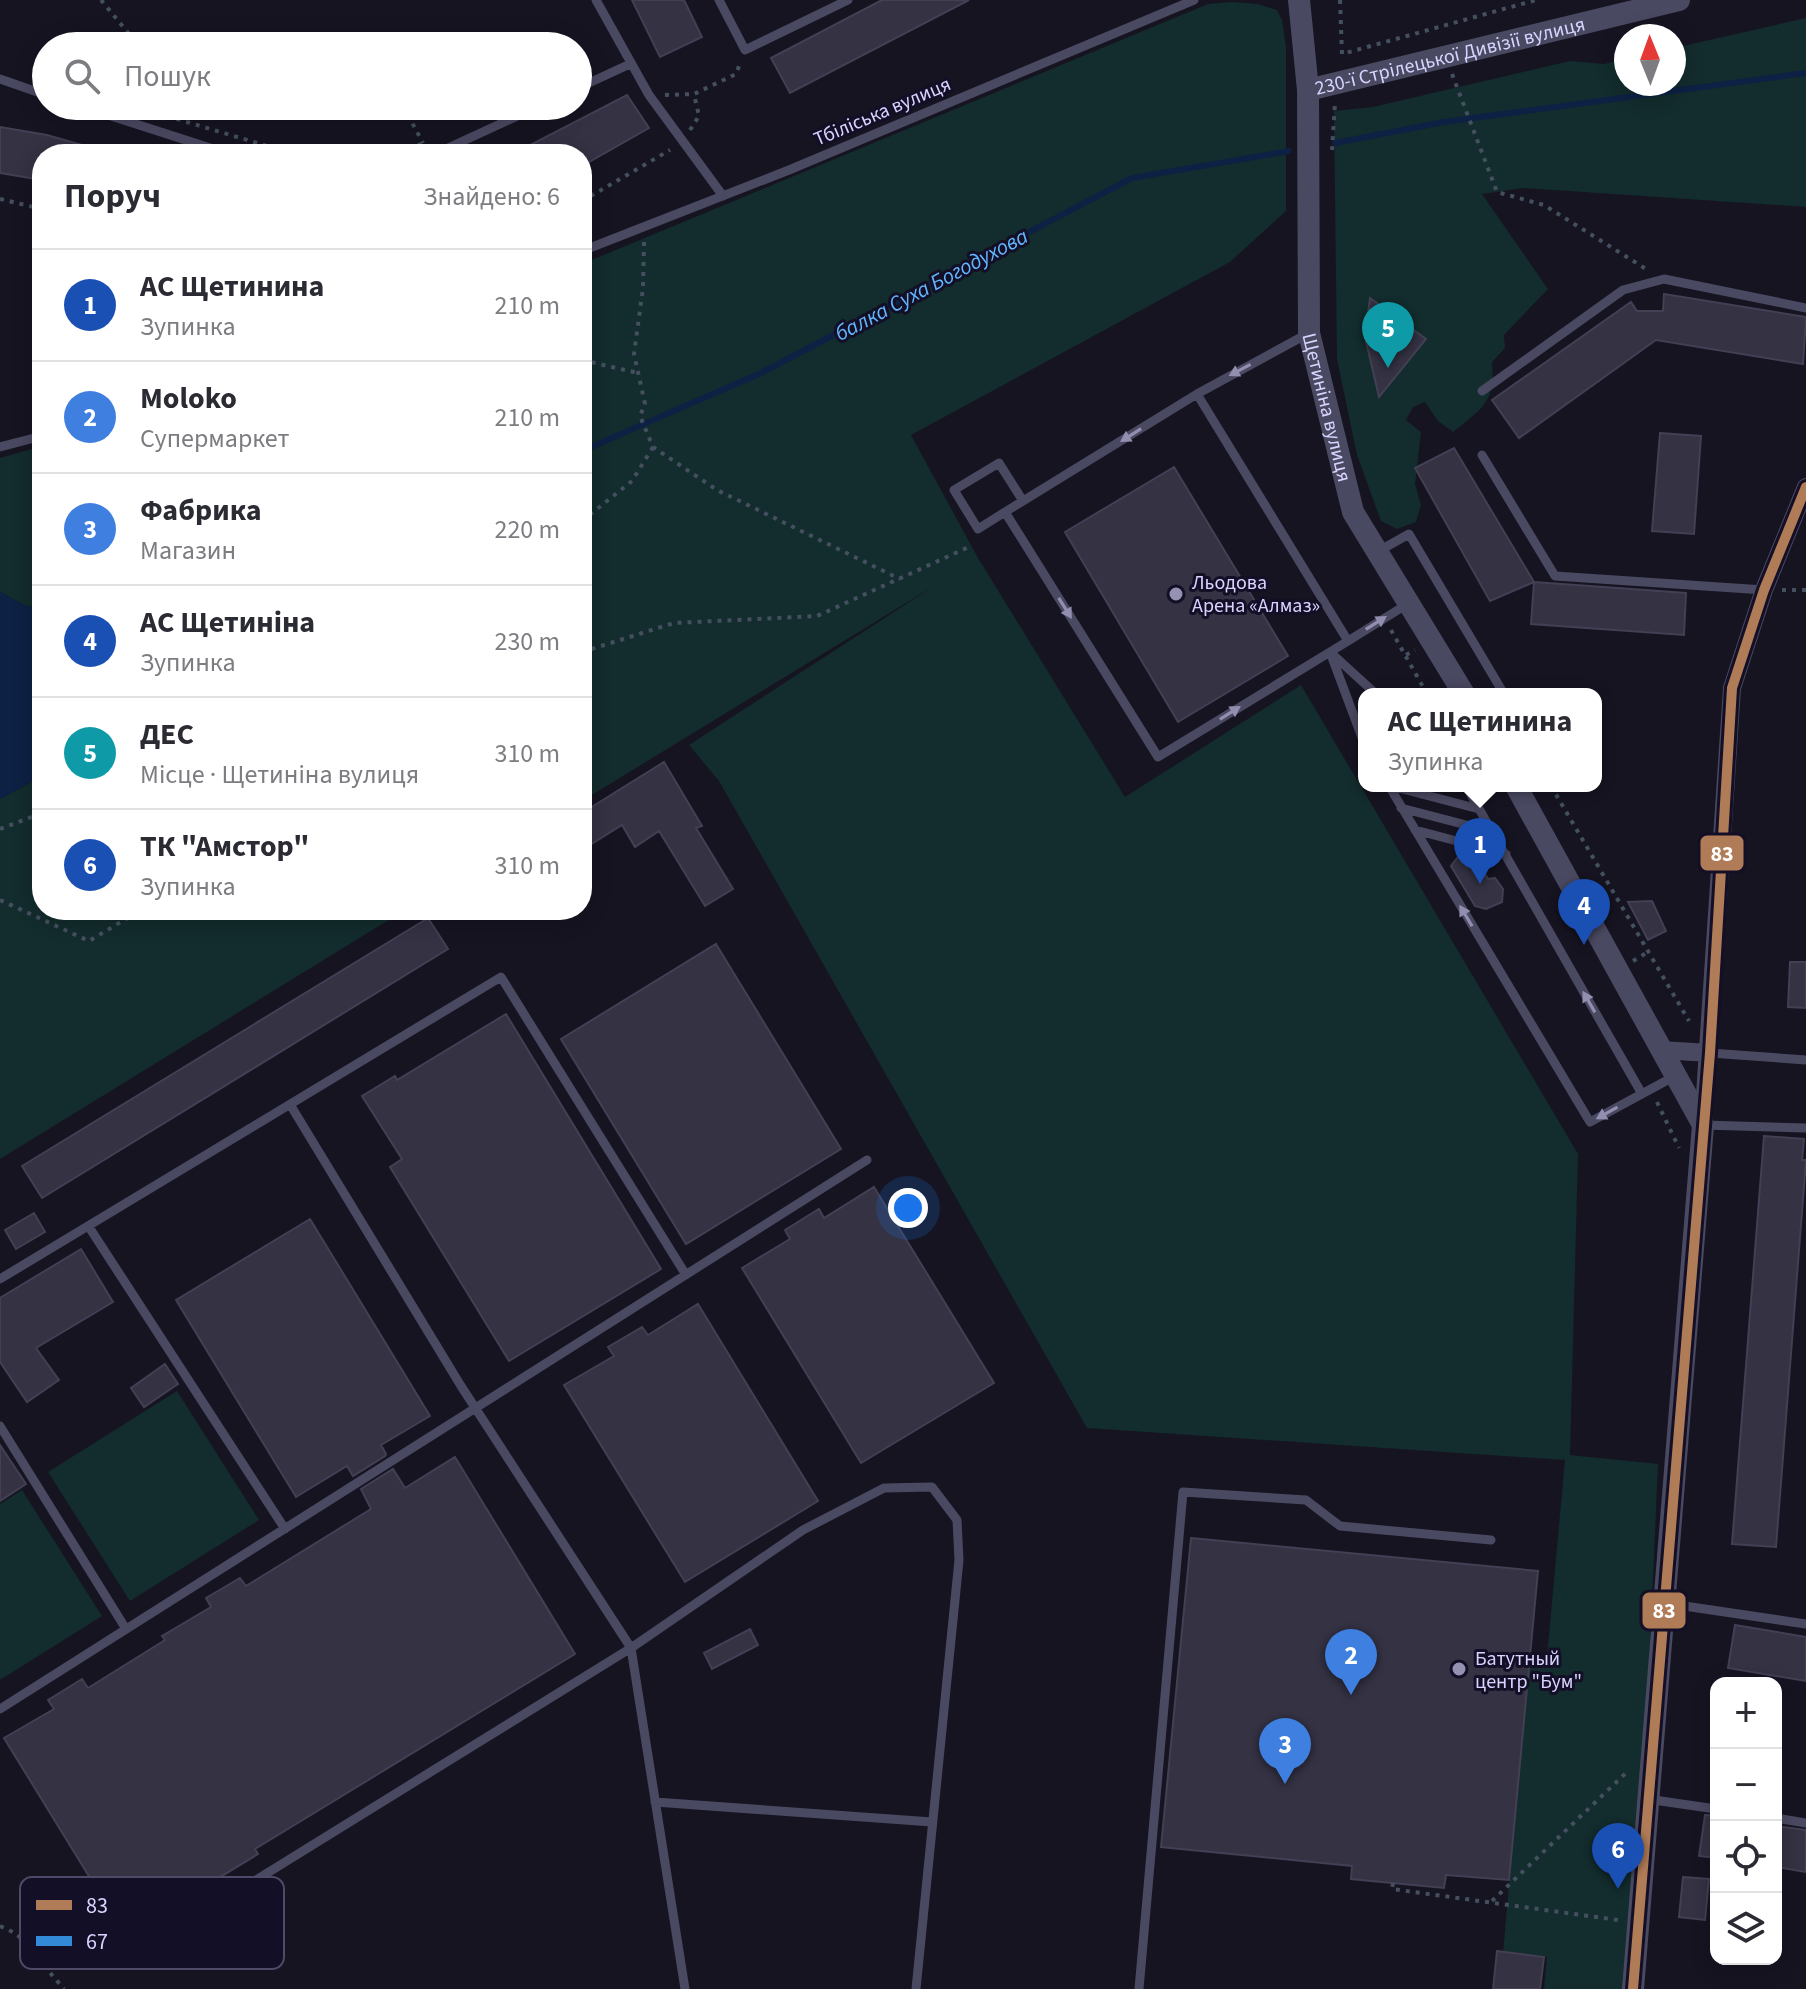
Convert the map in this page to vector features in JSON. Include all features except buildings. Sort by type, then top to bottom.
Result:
[{"type":"street","name":"230-ї Стрілецької Дивізії вулиця","points":[[1299,0],[1308,90],[1679,0]]},
{"type":"street","name":"Щетиніна вулиця","points":[[1308,90],[1309,333],[1353,512],[1460,688]]},
{"type":"street","points":[[1633,1989],[1710,1053],[1732,688],[1764,590],[1806,487]]},
{"type":"street","points":[[1519,792],[1703,1125]]},
{"type":"street","points":[[1660,1050],[1710,1053]]},
{"type":"lane","points":[[596,0],[649,95],[723,196]]},
{"type":"lane","points":[[719,0],[745,50],[848,0]]},
{"type":"lane","name":"Тбіліська вулиця","points":[[592,247],[723,196],[1194,0]]},
{"type":"lane","points":[[592,82],[630,64]]},
{"type":"lane","points":[[0,79],[32,90]]},
{"type":"lane","points":[[123,120],[198,144]]},
{"type":"lane","points":[[457,144],[509,120]]},
{"type":"lane","points":[[1482,391],[1623,290],[1664,279],[1806,308]]},
{"type":"lane","points":[[1023,501],[999,463],[954,490],[978,529],[1197,394],[1309,333]]},
{"type":"lane","points":[[1197,394],[1348,641]]},
{"type":"lane","points":[[0,447],[32,439]]},
{"type":"lane","points":[[1482,455],[1555,576],[1764,590]]},
{"type":"lane","points":[[1005,512],[1158,757],[1409,603]]},
{"type":"lane","points":[[1377,552],[1409,534],[1500,688]]},
{"type":"lane","points":[[1330,652],[1375,688]]},
{"type":"lane","points":[[1330,652],[1358,725]]},
{"type":"lane","points":[[1393,792],[1590,1122],[1675,1076]]},
{"type":"lane","points":[[1413,792],[1479,809]]},
{"type":"lane","points":[[1468,792],[1642,1094]]},
{"type":"lane","points":[[1401,808],[1493,832]]},
{"type":"lane","points":[[1415,830],[1506,854]]},
{"type":"lane","points":[[0,1279],[501,977],[686,1275]]},
{"type":"lane","points":[[1710,1053],[1806,1060]]},
{"type":"lane","points":[[291,1106],[475,1408],[631,1648],[685,1989]]},
{"type":"lane","points":[[1703,1125],[1806,1128]]},
{"type":"lane","points":[[0,1709],[867,1160]]},
{"type":"lane","points":[[89,1227],[285,1529]]},
{"type":"lane","points":[[0,1426],[126,1629]]},
{"type":"lane","points":[[261,1877],[631,1648],[803,1530],[884,1488],[932,1487],[957,1520],[959,1560],[916,1989]]},
{"type":"lane","points":[[1139,1989],[1183,1492],[1306,1500],[1340,1526],[1491,1540]]},
{"type":"lane","points":[[1664,1603],[1806,1624]]},
{"type":"lane","points":[[1647,1799],[1710,1808]]},
{"type":"lane","points":[[655,1802],[932,1822]]},
{"type":"lane","points":[[1782,1819],[1806,1823]]},
{"type":"path","points":[[101,0],[127,32]]},
{"type":"path","points":[[1340,0],[1342,54],[1536,0]]},
{"type":"path","points":[[649,95],[694,94],[736,74],[745,50]]},
{"type":"path","points":[[1446,57],[1497,192],[1544,205],[1664,279]]},
{"type":"path","points":[[592,195],[683,142],[699,116],[694,94]]},
{"type":"path","points":[[180,120],[260,144]]},
{"type":"path","points":[[410,120],[423,144]]},
{"type":"path","points":[[0,199],[32,207]]},
{"type":"path","points":[[644,227],[643,288],[634,354],[645,404],[640,416],[653,447],[717,490],[900,579]]},
{"type":"path","points":[[592,362],[638,373]]},
{"type":"path","points":[[592,513],[632,481],[653,447]]},
{"type":"path","points":[[592,649],[674,623],[817,616],[971,546]]},
{"type":"path","points":[[1379,636],[1391,628],[1424,688]]},
{"type":"path","points":[[1555,792],[1692,1027]]},
{"type":"path","points":[[0,829],[32,817]]},
{"type":"path","points":[[0,900],[32,915]]},
{"type":"path","points":[[43,920],[89,941],[124,920]]},
{"type":"path","points":[[1492,1901],[1654,1747]]},
{"type":"path","points":[[1393,1883],[1392,1889],[1638,1923]]},
{"type":"path","points":[[0,1926],[20,1938]]},
{"type":"path","points":[[47,1969],[64,1989]]},
{"type":"green space","points":[[1208,4],[1258,4],[1277,10],[1282,20],[1286,47],[1286,211],[1230,262],[911,435],[978,558],[1125,797],[1301,685],[1358,782],[1358,792],[1364,792],[1578,1154],[1570,1455],[1658,1464],[1633,1989],[1544,1989],[1547,1957],[1503,1953],[1518,1783],[1377,1768],[1404,1558],[1538,1571],[1530,1655],[1547,1657],[1565,1460],[1087,1428],[719,781],[689,745],[934,586],[592,795],[592,260]]},
{"type":"green space","points":[[1806,18],[1806,207],[1523,188],[1482,194],[1548,289],[1504,335],[1505,348],[1492,362],[1489,396],[1472,416],[1453,432],[1438,421],[1425,402],[1413,407],[1406,420],[1421,432],[1415,484],[1421,505],[1416,522],[1397,529],[1381,521],[1357,455],[1337,359],[1334,111],[1373,107],[1570,61],[1604,64],[1614,62],[1614,96],[1686,96],[1686,45]]},
{"type":"green space","points":[[32,449],[32,607],[0,592],[0,458]]},
{"type":"green space","points":[[32,781],[32,920],[389,920],[0,1159],[0,799]]},
{"type":"green space","points":[[177,1391],[259,1520],[130,1601],[48,1472]]},
{"type":"green space","points":[[22,1490],[102,1616],[0,1680],[0,1504]]},
{"type":"water","points":[[0,592],[32,607],[32,781],[0,799]]},
{"type":"waterway","name":"балка Суха Богодухова","points":[[1335,143],[1444,122],[1806,73]]},
{"type":"waterway","name":"балка Суха Богодухова","points":[[592,447],[761,373],[1132,178],[1289,151]]},
{"type":"transit line","name":"83","points":[[1633,1989],[1710,1053],[1732,688],[1764,590],[1806,487]]},
{"type":"place","name":"ДЕС","points":[[1388,368]]},
{"type":"place","name":"Льодова Арена «Алмаз»","points":[[1176,594]]},
{"type":"place","name":"АС Щетинина","points":[[1480,884]]},
{"type":"place","name":"АС Щетиніна","points":[[1584,945]]},
{"type":"place","name":"Батутный центр \"Бум\"","points":[[1459,1669]]},
{"type":"place","name":"Moloko","points":[[1351,1695]]},
{"type":"place","name":"Фабрика","points":[[1285,1784]]},
{"type":"place","name":"ТК \"Амстор\"","points":[[1618,1889]]}]
